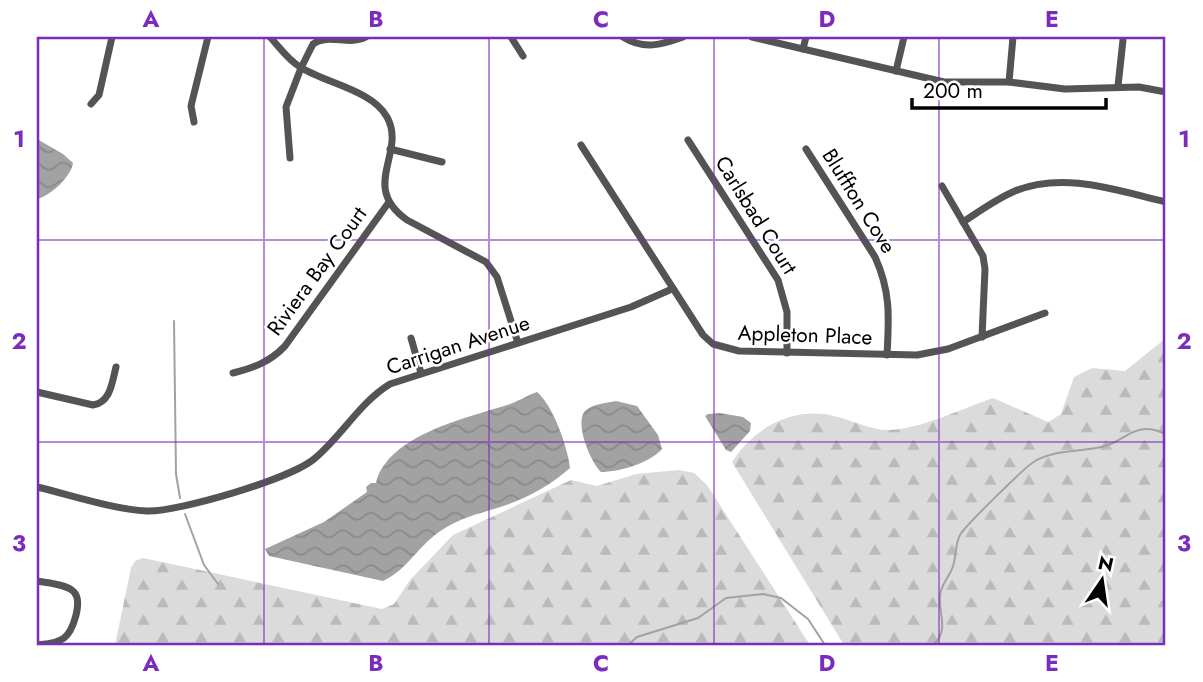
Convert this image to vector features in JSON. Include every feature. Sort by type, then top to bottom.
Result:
[{"type":"street","points":[[91,104],[99,95],[112,37]]},
{"type":"street","points":[[194,122],[191,106],[208,37]]},
{"type":"street","points":[[271,37],[288,59],[301,68],[377,104],[391,127],[384,180],[389,202],[396,212],[407,219],[478,255],[486,262],[497,277],[518,343]]},
{"type":"street","points":[[290,158],[286,107],[313,44],[318,41],[357,42],[366,37]]},
{"type":"street","points":[[511,37],[523,56]]},
{"type":"street","points":[[623,37],[632,42],[654,46],[683,37]]},
{"type":"street","points":[[752,37],[944,82],[1009,82],[1065,89],[1118,86],[1166,92]]},
{"type":"street","points":[[803,49],[806,37]]},
{"type":"street","points":[[895,71],[904,37]]},
{"type":"street","points":[[1009,82],[1013,37]]},
{"type":"street","points":[[1118,86],[1123,40]]},
{"type":"street","name":"Carlsbad Court","points":[[688,140],[778,280],[787,312],[787,353]]},
{"type":"street","name":"Appleton Place","points":[[581,145],[672,289],[703,335],[713,344],[739,351],[917,355],[948,349],[1045,313]]},
{"type":"street","points":[[390,149],[442,162]]},
{"type":"street","name":"Bluffton Cove","points":[[806,149],[875,257],[883,274],[889,311],[887,355]]},
{"type":"street","points":[[964,222],[998,199],[1017,190],[1054,183],[1087,184],[1166,202]]},
{"type":"street","points":[[942,186],[984,256],[982,337]]},
{"type":"street","name":"Riviera Bay Court","points":[[233,373],[265,363],[285,346],[389,202]]},
{"type":"street","name":"Carrigan Avenue","points":[[37,487],[131,509],[155,511],[178,508],[265,482],[295,471],[312,461],[379,391],[390,384],[631,307],[672,289]]},
{"type":"street","points":[[411,338],[421,373]]},
{"type":"street","points":[[37,392],[93,405],[100,404],[108,395],[116,367]]},
{"type":"street","points":[[37,581],[69,588],[77,596],[78,602],[72,629],[67,636],[57,642],[37,645]]},
{"type":"green space","points":[[1166,338],[1166,645],[844,645],[732,462],[752,438],[765,429],[792,416],[807,414],[838,417],[884,430],[902,429],[993,398],[1048,422],[1061,414],[1074,377],[1092,368],[1125,371]]},
{"type":"green space","points":[[679,470],[694,473],[707,485],[810,645],[115,645],[131,568],[135,561],[143,558],[382,609],[394,604],[410,580],[453,535],[571,480],[597,486],[636,474]]},
{"type":"water","points":[[37,139],[73,163],[59,185],[37,199]]},
{"type":"water","points":[[537,392],[549,407],[559,427],[570,468],[541,489],[517,501],[462,519],[444,529],[428,541],[398,572],[383,581],[269,556],[265,549],[324,522],[367,492],[366,487],[376,483],[383,466],[396,452],[412,441],[451,423],[511,404]]},
{"type":"water","points":[[616,401],[637,406],[658,435],[662,449],[634,466],[601,472],[585,443],[582,417],[591,407]]},
{"type":"water","points":[[720,413],[743,417],[751,423],[750,431],[731,452],[726,450],[705,416]]},
{"type":"waterway","points":[[174,321],[176,474],[180,498]]},
{"type":"waterway","points":[[933,645],[941,633],[941,592],[953,567],[960,535],[1020,474],[1045,456],[1097,448],[1138,430],[1151,429],[1166,435]]},
{"type":"waterway","points":[[185,514],[204,565],[218,584]]},
{"type":"waterway","points":[[628,645],[637,637],[698,618],[726,598],[763,594],[781,598],[808,619],[825,645]]}]
